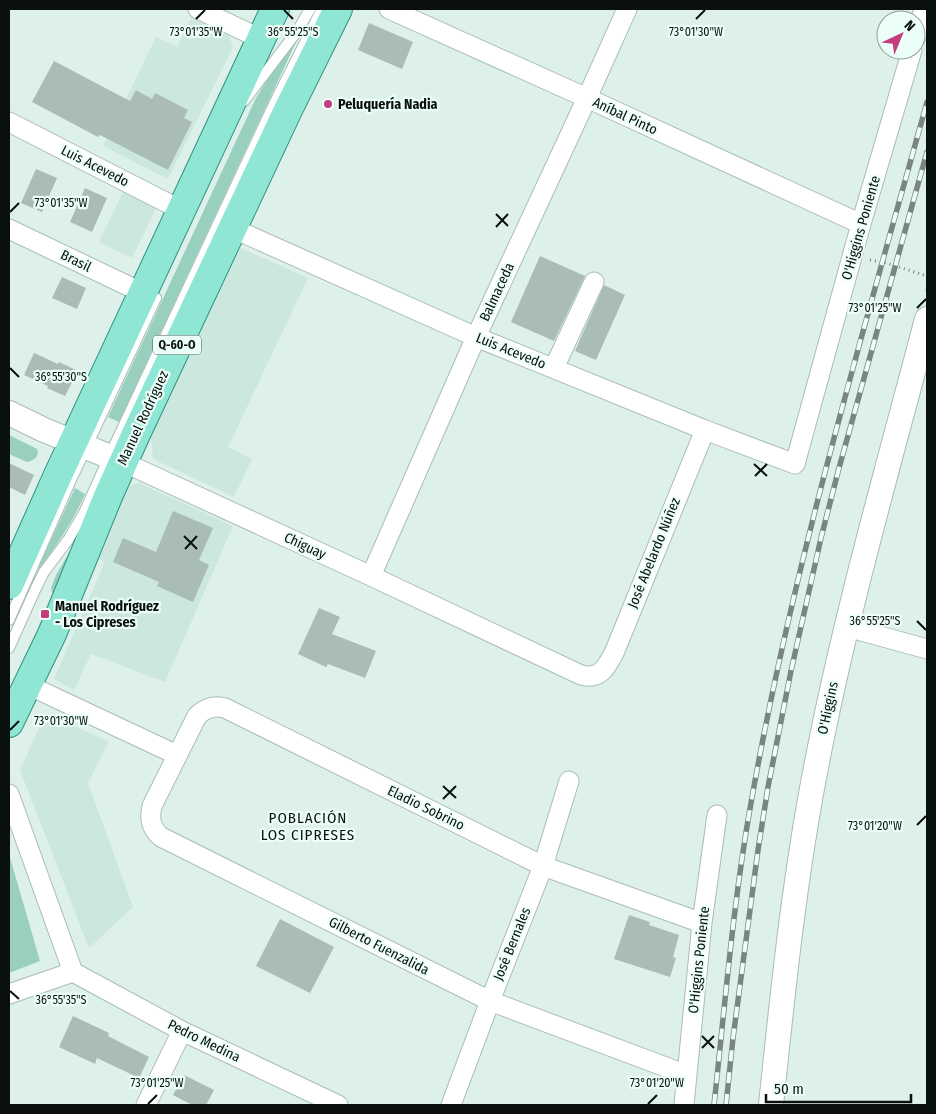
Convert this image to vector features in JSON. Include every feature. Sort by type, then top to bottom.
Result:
[{"type":"main road","points":[[9,585],[80,445],[151,292],[181,210],[275,9]]},
{"type":"main road","name":"Manuel Rodríguez","points":[[9,724],[56,626],[109,494],[116,460],[232,228],[338,9]]},
{"type":"street","points":[[198,9],[261,39]]},
{"type":"street","name":"Aníbal Pinto","points":[[389,9],[861,224]]},
{"type":"street","name":"Balmaceda","points":[[371,576],[476,337],[627,9]]},
{"type":"street","name":"O'Higgins Poniente","points":[[795,464],[861,224],[909,60]]},
{"type":"street","name":"Luis Acevedo","points":[[9,122],[181,210]]},
{"type":"street","name":"Luis Acevedo","points":[[232,228],[476,337],[705,430],[795,464]]},
{"type":"street","name":"Brasil","points":[[9,229],[151,292]]},
{"type":"street","points":[[554,368],[594,282]]},
{"type":"street","name":"O'Higgins","points":[[771,1105],[793,908],[818,758],[847,627],[927,319]]},
{"type":"street","name":"Chiguay","points":[[9,413],[371,576],[581,675],[588,677],[600,674]]},
{"type":"street","name":"José Abelardo Núñez","points":[[600,674],[614,653],[705,430]]},
{"type":"street","points":[[847,627],[927,649]]},
{"type":"street","points":[[28,685],[177,755]]},
{"type":"street","name":"Eladio Sobrino","points":[[177,755],[194,721],[202,711],[213,706],[225,708],[543,866],[702,923]]},
{"type":"street","name":"Gilberto Fuenzalida","points":[[177,755],[152,806],[150,814],[150,822],[161,837],[490,1001],[687,1075]]},
{"type":"street","name":"José Bernales","points":[[451,1105],[543,866],[569,781]]},
{"type":"street","points":[[9,794],[73,972],[9,994]]},
{"type":"street","name":"O'Higgins Poniente","points":[[684,1105],[702,923],[717,815]]},
{"type":"street","name":"Pedro Medina","points":[[73,972],[182,1031],[338,1105]]},
{"type":"street","points":[[146,1105],[182,1031]]},
{"type":"lane","points":[[220,126],[242,103],[269,69],[298,30],[310,9]]},
{"type":"lane","points":[[9,648],[44,572],[68,540],[116,460],[275,102],[322,9]]},
{"type":"lane","points":[[172,256],[181,210]]},
{"type":"lane","points":[[9,620],[80,445]]},
{"type":"path","points":[[852,257],[883,262],[927,276]]},
{"type":"shaded area","points":[[191,18],[229,36],[233,47],[168,179],[103,146],[156,37],[177,47]]},
{"type":"shaded area","points":[[123,192],[156,208],[132,258],[99,242]]},
{"type":"shaded area","points":[[240,248],[308,278],[228,447],[252,459],[234,497],[153,459],[151,437]]},
{"type":"shaded area","points":[[139,483],[233,526],[165,682],[91,654],[74,690],[54,679],[105,562],[99,559],[114,524],[108,521],[124,488]]},
{"type":"shaded area","points":[[46,713],[109,742],[88,783],[133,907],[89,948],[20,770]]},
{"type":"green space","points":[[297,40],[119,422],[108,417],[256,98],[272,72]]},
{"type":"green space","points":[[9,435],[37,449],[38,454],[36,458],[27,462],[9,454]]},
{"type":"green space","points":[[75,488],[85,494],[59,542],[40,569],[38,568]]},
{"type":"green space","points":[[81,532],[53,597],[51,588],[56,575]]},
{"type":"green space","points":[[9,854],[40,961],[9,973]]},
{"type":"building","points":[[369,23],[413,42],[402,69],[358,50]]},
{"type":"building","points":[[54,61],[130,101],[136,90],[152,99],[155,93],[188,110],[184,118],[192,122],[168,170],[100,135],[98,137],[32,102]]},
{"type":"building","points":[[36,169],[57,178],[42,212],[21,203]]},
{"type":"building","points":[[85,188],[107,198],[92,232],[70,222]]},
{"type":"building","points":[[540,256],[585,276],[554,341],[511,322]]},
{"type":"building","points":[[62,277],[86,288],[77,309],[52,298]]},
{"type":"building","points":[[604,285],[625,295],[596,360],[575,351]]},
{"type":"building","points":[[34,353],[78,371],[65,396],[24,375]]},
{"type":"building","points":[[9,463],[34,475],[25,495],[9,487]]},
{"type":"building","points":[[173,511],[213,528],[199,560],[209,565],[193,602],[157,586],[159,582],[113,562],[123,538],[156,552]]},
{"type":"building","points":[[319,608],[340,617],[332,634],[376,651],[365,678],[328,664],[326,667],[298,654]]},
{"type":"building","points":[[629,915],[650,922],[649,925],[679,935],[673,957],[676,958],[670,977],[614,959]]},
{"type":"building","points":[[280,919],[334,947],[310,993],[256,966]]},
{"type":"building","points":[[73,1016],[109,1033],[108,1036],[149,1057],[139,1078],[97,1058],[95,1064],[59,1047]]},
{"type":"building","points":[[184,1075],[214,1090],[206,1105],[192,1105],[173,1095]]},
{"type":"railway","points":[[714,1105],[739,878],[768,714],[808,538],[854,363],[927,102]]},
{"type":"railway","points":[[726,1105],[758,850],[768,787],[791,671],[839,468],[927,152]]},
{"type":"place","name":"Peluquería Nadia","points":[[328,104]]},
{"type":"place","name":"Manuel Rodríguez - Los Cipreses","points":[[45,614]]},
{"type":"district","name":"POBLACIÓN LOS CIPRESES","points":[[308,826]]}]
